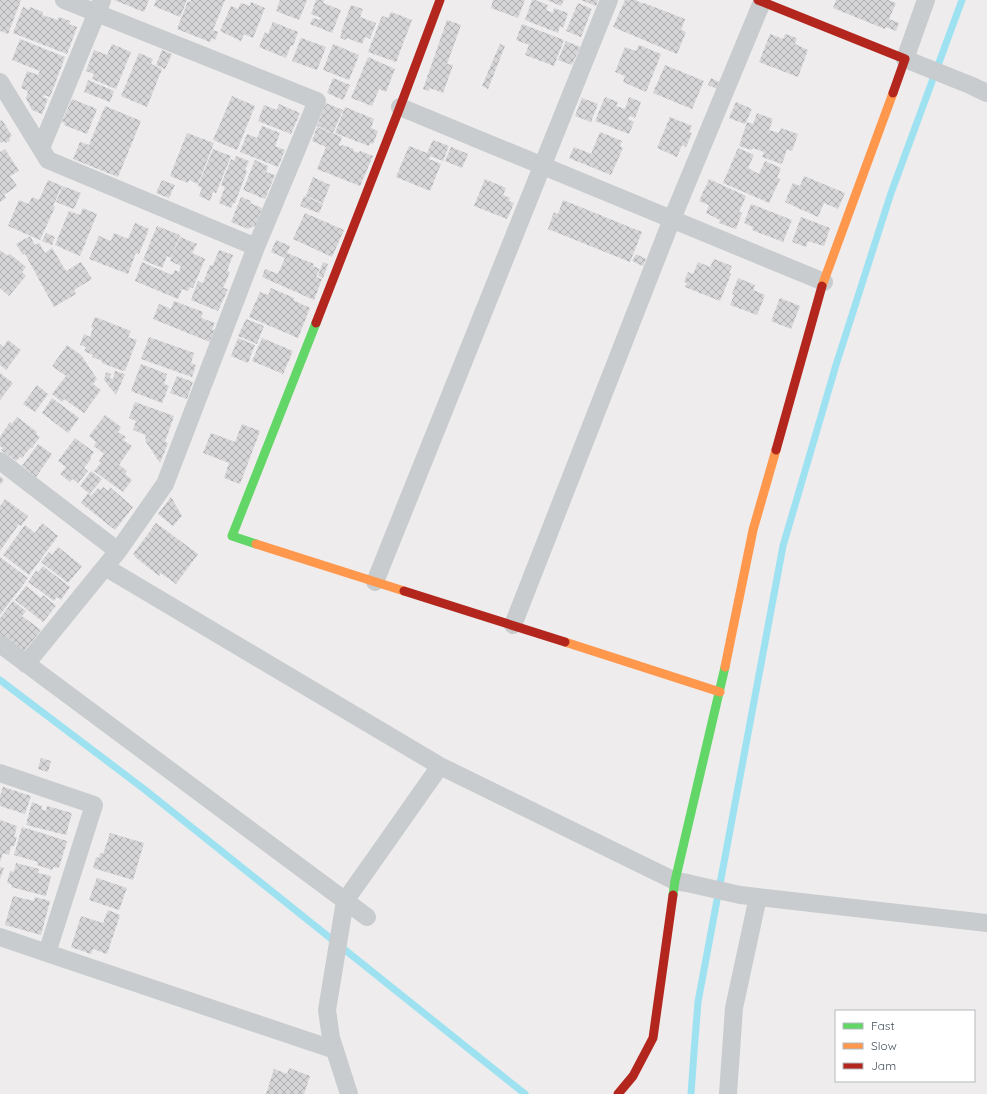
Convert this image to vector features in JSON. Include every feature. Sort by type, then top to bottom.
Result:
[{"type":"street","points":[[26,664],[118,551],[164,484],[256,248],[317,101],[99,7],[64,0]]},
{"type":"street","points":[[375,582],[609,0]]},
{"type":"street","points":[[618,1094],[633,1076],[653,1038],[681,882],[753,530],[824,282],[911,61],[926,0]]},
{"type":"street","points":[[512,626],[672,219],[761,1],[970,84],[987,93]]},
{"type":"street","points":[[434,2],[400,108],[232,536],[720,692]]},
{"type":"street","points":[[41,148],[99,7]]},
{"type":"street","points":[[0,82],[48,160],[256,248]]},
{"type":"street","points":[[400,108],[824,282]]},
{"type":"street","points":[[0,461],[118,551]]},
{"type":"street","points":[[105,567],[440,766],[681,882],[740,895],[987,923]]},
{"type":"street","points":[[0,644],[345,906],[367,917]]},
{"type":"street","points":[[349,1094],[331,1038],[327,1010],[345,906],[440,766]]},
{"type":"street","points":[[0,773],[94,805],[47,953]]},
{"type":"street","points":[[728,1094],[734,1008],[758,897]]},
{"type":"street","points":[[0,937],[335,1050]]},
{"type":"building","points":[[0,0],[21,0],[8,34],[0,31]]},
{"type":"building","points":[[114,0],[149,0],[144,12]]},
{"type":"building","points":[[156,0],[187,0],[180,17],[154,6]]},
{"type":"building","points":[[191,0],[225,0],[213,30],[218,32],[215,40],[212,38],[210,42],[177,29],[188,1],[191,2]]},
{"type":"building","points":[[280,0],[307,0],[299,20],[276,11]]},
{"type":"building","points":[[316,0],[324,0],[323,3],[341,10],[332,33],[310,24],[313,18],[320,20],[321,18],[311,14]]},
{"type":"building","points":[[493,0],[525,0],[518,18],[491,8]]},
{"type":"building","points":[[532,0],[548,5],[546,10],[553,13],[554,8],[568,13],[563,28],[560,26],[558,33],[525,20]]},
{"type":"building","points":[[547,0],[564,0],[561,6]]},
{"type":"building","points":[[581,0],[598,0],[596,6]]},
{"type":"building","points":[[625,0],[635,0],[685,19],[681,30],[686,32],[677,54],[613,27]]},
{"type":"building","points":[[836,0],[888,0],[896,3],[889,19],[899,23],[896,31],[886,27],[885,29],[833,8]]},
{"type":"building","points":[[251,2],[265,8],[253,38],[244,34],[241,41],[220,31],[231,6],[238,9],[241,3],[250,6]]},
{"type":"building","points":[[578,3],[592,9],[581,37],[566,31]]},
{"type":"building","points":[[351,5],[363,9],[360,17],[376,23],[370,39],[365,37],[362,44],[347,38],[346,40],[340,38]]},
{"type":"building","points":[[23,7],[29,10],[30,7],[43,12],[42,15],[58,20],[59,17],[70,21],[69,24],[77,27],[67,54],[13,33]]},
{"type":"building","points":[[391,12],[412,20],[396,62],[368,52],[382,16],[388,18]]},
{"type":"building","points":[[447,20],[461,25],[447,64],[453,65],[443,93],[430,88],[429,91],[423,89]]},
{"type":"building","points":[[273,22],[298,32],[293,46],[291,45],[286,58],[259,47],[265,32],[268,34]]},
{"type":"building","points":[[522,24],[564,40],[554,66],[525,55],[529,45],[516,40]]},
{"type":"building","points":[[770,34],[783,39],[785,34],[797,38],[795,44],[808,50],[798,77],[759,62]]},
{"type":"building","points":[[301,38],[326,47],[317,70],[292,61]]},
{"type":"building","points":[[20,39],[65,57],[50,97],[44,95],[43,97],[48,99],[42,114],[32,110],[26,98],[28,91],[21,88],[27,71],[38,75],[40,71],[12,60]]},
{"type":"building","points":[[566,41],[580,47],[572,65],[558,60]]},
{"type":"building","points":[[112,44],[131,52],[116,89],[92,79],[94,74],[86,71],[94,50],[107,55]]},
{"type":"building","points":[[333,44],[359,55],[349,80],[323,70]]},
{"type":"building","points":[[500,44],[505,46],[488,89],[482,86]]},
{"type":"building","points":[[639,45],[661,54],[646,92],[623,82],[625,76],[615,72],[625,47],[636,51]]},
{"type":"building","points":[[162,50],[172,54],[165,69],[156,65]]},
{"type":"building","points":[[139,53],[153,59],[151,64],[162,69],[147,107],[121,96]]},
{"type":"building","points":[[368,57],[395,69],[386,92],[379,89],[372,106],[351,98]]},
{"type":"building","points":[[665,65],[704,81],[692,109],[653,93]]},
{"type":"building","points":[[333,78],[350,85],[343,100],[327,93]]},
{"type":"building","points":[[711,78],[719,82],[717,89],[708,85]]},
{"type":"building","points":[[88,80],[114,91],[110,102],[84,92]]},
{"type":"building","points":[[232,96],[255,106],[237,150],[213,140]]},
{"type":"building","points":[[605,97],[618,102],[616,106],[625,109],[629,97],[641,102],[635,118],[630,116],[628,119],[634,122],[629,134],[595,121]]},
{"type":"building","points":[[582,98],[598,104],[591,122],[575,116]]},
{"type":"building","points":[[72,99],[97,109],[87,134],[64,125],[65,123],[62,122]]},
{"type":"building","points":[[736,102],[752,109],[745,124],[729,118]]},
{"type":"building","points":[[326,103],[343,110],[333,133],[317,126]]},
{"type":"building","points":[[279,104],[300,113],[291,134],[258,121],[264,105],[277,110]]},
{"type":"building","points":[[105,106],[141,121],[118,177],[73,159],[80,142],[89,145]]},
{"type":"building","points":[[345,107],[374,119],[371,128],[378,131],[373,144],[370,143],[369,146],[335,133]]},
{"type":"building","points":[[757,113],[773,119],[769,130],[779,133],[781,128],[798,134],[792,151],[787,149],[782,164],[762,157],[764,152],[753,148],[752,150],[739,146],[747,122],[753,124]]},
{"type":"building","points":[[670,117],[692,126],[689,132],[692,133],[686,147],[682,145],[677,157],[657,148]]},
{"type":"building","points":[[2,120],[12,136],[9,138],[10,141],[5,143],[4,141],[0,143],[0,121]]},
{"type":"building","points":[[262,126],[280,133],[275,146],[285,150],[278,167],[240,152],[247,134],[257,138]]},
{"type":"building","points":[[317,127],[342,137],[339,145],[354,149],[353,151],[359,153],[360,151],[373,156],[360,186],[317,169],[326,147],[312,141]]},
{"type":"building","points":[[600,132],[622,141],[620,146],[623,148],[611,175],[569,158],[574,147],[591,154]]},
{"type":"building","points":[[187,133],[214,143],[198,184],[189,180],[188,183],[170,176]]},
{"type":"building","points":[[433,140],[449,146],[443,161],[430,156],[429,159],[441,164],[430,191],[396,177],[409,146],[427,153]]},
{"type":"building","points":[[451,147],[468,154],[462,168],[445,161]]},
{"type":"building","points":[[738,148],[754,155],[748,168],[759,174],[765,161],[781,168],[777,178],[780,179],[769,203],[723,183]]},
{"type":"building","points":[[5,149],[19,171],[10,176],[17,186],[4,195],[6,198],[0,202],[0,152]]},
{"type":"building","points":[[213,149],[231,156],[216,193],[213,192],[210,201],[199,196],[202,188],[198,186]]},
{"type":"building","points":[[236,156],[249,161],[245,170],[247,171],[235,203],[233,203],[231,208],[219,203],[225,187],[221,185],[231,159],[234,161]]},
{"type":"building","points":[[255,160],[268,166],[266,172],[275,175],[265,199],[243,190]]},
{"type":"building","points":[[804,176],[845,193],[838,209],[824,203],[818,217],[785,202],[793,183],[800,186]]},
{"type":"building","points":[[313,177],[330,185],[323,203],[306,196]]},
{"type":"building","points":[[485,179],[506,188],[503,195],[510,198],[509,201],[514,203],[507,219],[474,206]]},
{"type":"building","points":[[709,179],[746,196],[739,212],[742,213],[736,229],[719,223],[720,220],[706,213],[709,205],[699,201]]},
{"type":"building","points":[[48,180],[62,186],[53,206],[55,207],[40,240],[8,226],[19,200],[29,204],[32,197],[39,200]]},
{"type":"building","points":[[162,180],[175,185],[169,198],[156,193]]},
{"type":"building","points":[[63,186],[81,193],[74,209],[56,202]]},
{"type":"building","points":[[304,196],[323,204],[319,213],[300,206]]},
{"type":"building","points":[[241,197],[262,208],[256,225],[248,229],[231,222]]},
{"type":"building","points":[[563,200],[642,232],[630,262],[548,229],[554,212],[558,214]]},
{"type":"building","points":[[751,204],[792,220],[783,242],[752,230],[753,227],[744,223]]},
{"type":"building","points":[[83,208],[97,214],[80,256],[55,245],[69,211],[80,215]]},
{"type":"building","points":[[305,213],[344,230],[332,257],[293,239]]},
{"type":"building","points":[[801,217],[830,228],[824,246],[808,241],[806,247],[792,242]]},
{"type":"building","points":[[135,223],[149,229],[139,254],[136,253],[128,274],[89,259],[99,236],[111,241],[114,233],[128,239]]},
{"type":"building","points":[[157,226],[180,235],[171,258],[167,256],[162,268],[143,260]]},
{"type":"building","points":[[46,233],[55,237],[52,245],[42,241]]},
{"type":"building","points":[[30,236],[35,245],[39,243],[45,253],[52,248],[66,271],[81,262],[92,279],[74,290],[76,294],[54,307],[25,254],[23,255],[16,244]]},
{"type":"building","points":[[180,237],[197,244],[192,253],[205,259],[193,288],[190,287],[188,291],[182,289],[178,299],[135,281],[142,262],[172,275],[175,270],[179,272],[181,266],[170,261]]},
{"type":"building","points":[[276,240],[290,246],[287,253],[314,264],[313,266],[320,269],[316,277],[322,279],[314,300],[262,277],[265,269],[278,274],[285,258],[271,252]]},
{"type":"building","points":[[0,250],[8,256],[10,254],[26,267],[22,272],[26,276],[9,296],[0,288]]},
{"type":"building","points":[[219,250],[233,255],[227,271],[230,272],[223,288],[228,289],[218,311],[191,300],[198,281],[203,283],[210,265],[213,265]]},
{"type":"building","points":[[636,254],[646,259],[643,266],[632,261]]},
{"type":"building","points":[[714,259],[732,266],[729,273],[731,274],[720,301],[685,287],[687,283],[684,282],[688,272],[693,274],[698,262],[710,267]]},
{"type":"building","points":[[323,262],[328,264],[323,278],[318,276]]},
{"type":"building","points":[[738,278],[755,285],[753,290],[765,295],[757,315],[730,305],[734,295],[732,294]]},
{"type":"building","points":[[271,288],[294,298],[293,300],[310,308],[298,338],[249,317],[260,292],[268,295]]},
{"type":"building","points":[[780,298],[800,306],[791,329],[771,321]]},
{"type":"building","points":[[174,301],[203,312],[201,318],[215,323],[212,329],[214,330],[210,342],[153,319],[159,304],[171,309]]},
{"type":"building","points":[[95,317],[131,331],[128,337],[137,340],[125,371],[102,363],[102,361],[92,357],[93,355],[84,351],[86,347],[80,345],[84,334],[90,337],[93,328],[91,327]]},
{"type":"building","points":[[246,319],[264,326],[257,344],[238,336]]},
{"type":"building","points":[[149,337],[194,353],[191,363],[196,365],[192,377],[141,359]]},
{"type":"building","points":[[238,338],[255,345],[248,363],[231,356]]},
{"type":"building","points":[[262,338],[293,351],[283,374],[252,361]]},
{"type":"building","points":[[8,340],[21,350],[6,370],[0,365],[0,344],[3,347]]},
{"type":"building","points":[[67,345],[81,355],[97,379],[93,384],[101,390],[84,413],[64,399],[62,402],[52,394],[66,376],[52,366]]},
{"type":"building","points":[[141,364],[167,374],[164,384],[169,386],[162,403],[131,391]]},
{"type":"building","points":[[115,371],[125,374],[116,395],[104,380],[106,372],[111,374],[110,378],[113,379]]},
{"type":"building","points":[[0,373],[13,383],[0,400]]},
{"type":"building","points":[[177,376],[193,382],[187,399],[170,393]]},
{"type":"building","points":[[37,385],[48,394],[35,412],[23,404]]},
{"type":"building","points":[[52,398],[79,418],[68,433],[42,413]]},
{"type":"building","points":[[135,402],[174,416],[165,442],[133,430],[136,421],[129,418]]},
{"type":"building","points":[[105,415],[121,427],[118,432],[126,437],[123,440],[132,446],[119,465],[127,471],[125,474],[132,480],[123,492],[94,471],[101,463],[99,461],[104,454],[94,446],[96,442],[89,436]]},
{"type":"building","points":[[17,417],[37,432],[36,434],[40,437],[22,458],[20,457],[16,461],[1,450],[3,448],[0,446],[0,437],[10,422],[12,424]]},
{"type":"building","points":[[242,424],[260,431],[240,484],[224,478],[229,463],[203,453],[211,433],[235,442]]},
{"type":"building","points":[[145,435],[168,443],[160,463],[146,442]]},
{"type":"building","points":[[75,438],[94,452],[84,468],[88,471],[78,483],[72,479],[70,482],[60,474],[66,467],[58,461]]},
{"type":"building","points":[[38,444],[52,454],[36,477],[22,466]]},
{"type":"building","points":[[91,471],[102,479],[90,494],[80,486]]},
{"type":"building","points":[[0,476],[4,480],[0,485]]},
{"type":"building","points":[[103,487],[108,491],[110,487],[133,507],[115,530],[81,503],[88,493],[91,496],[98,488],[100,490]]},
{"type":"building","points":[[171,497],[182,516],[173,526],[158,514]]},
{"type":"building","points":[[5,499],[28,516],[21,526],[19,524],[0,551],[0,506]]},
{"type":"building","points":[[42,523],[58,536],[29,575],[3,555],[25,525],[35,533]]},
{"type":"building","points":[[156,523],[198,554],[176,584],[161,573],[159,576],[133,554]]},
{"type":"building","points":[[58,547],[82,566],[68,583],[41,562],[49,552],[52,555]]},
{"type":"building","points":[[0,557],[28,578],[0,615]]},
{"type":"building","points":[[43,566],[70,587],[61,600],[57,597],[54,601],[28,582],[36,571],[38,572]]},
{"type":"building","points":[[26,586],[41,598],[43,595],[56,606],[43,622],[15,600]]},
{"type":"building","points":[[13,601],[26,611],[22,616],[41,630],[22,654],[0,637],[0,618]]},
{"type":"building","points":[[41,758],[51,761],[48,772],[38,769]]},
{"type":"building","points":[[3,787],[31,796],[25,814],[0,806],[0,796]]},
{"type":"building","points":[[32,802],[42,806],[41,809],[46,811],[47,806],[72,813],[66,835],[26,825]]},
{"type":"building","points":[[0,820],[17,826],[14,837],[17,837],[14,846],[11,846],[9,855],[3,853],[0,862]]},
{"type":"building","points":[[22,827],[67,841],[59,868],[53,867],[52,870],[37,865],[38,862],[14,855]]},
{"type":"building","points":[[110,833],[144,843],[133,880],[93,868],[96,857],[99,858],[100,853],[103,854]]},
{"type":"building","points":[[16,863],[39,869],[38,873],[51,876],[46,896],[11,887],[12,885],[7,883],[10,871],[14,872]]},
{"type":"building","points":[[0,867],[4,868],[0,879]]},
{"type":"building","points":[[97,878],[127,888],[119,910],[89,900]]},
{"type":"building","points":[[13,896],[34,901],[35,897],[50,901],[41,935],[5,925]]},
{"type":"building","points":[[108,910],[120,915],[107,954],[93,949],[91,954],[71,947],[81,916],[103,923]]},
{"type":"building","points":[[289,1068],[310,1076],[304,1094],[266,1094],[274,1069],[287,1074]]},
{"type":"waterway","points":[[691,1094],[698,1002],[783,546],[836,365],[891,193],[962,0]]},
{"type":"waterway","points":[[0,680],[144,789],[525,1094]]},
{"type":"traffic: fast","points":[[256,544],[232,536],[316,323]]},
{"type":"traffic: fast","points":[[673,895],[725,667]]},
{"type":"traffic: slow","points":[[822,286],[893,93]]},
{"type":"traffic: slow","points":[[725,667],[753,530],[776,450]]},
{"type":"traffic: slow","points":[[256,544],[404,591]]},
{"type":"traffic: slow","points":[[565,642],[720,692]]},
{"type":"traffic: jam","points":[[316,323],[440,0]]},
{"type":"traffic: jam","points":[[758,0],[905,59],[893,93]]},
{"type":"traffic: jam","points":[[776,450],[822,286]]},
{"type":"traffic: jam","points":[[404,591],[565,642]]},
{"type":"traffic: jam","points":[[618,1094],[633,1076],[653,1038],[673,895]]}]
